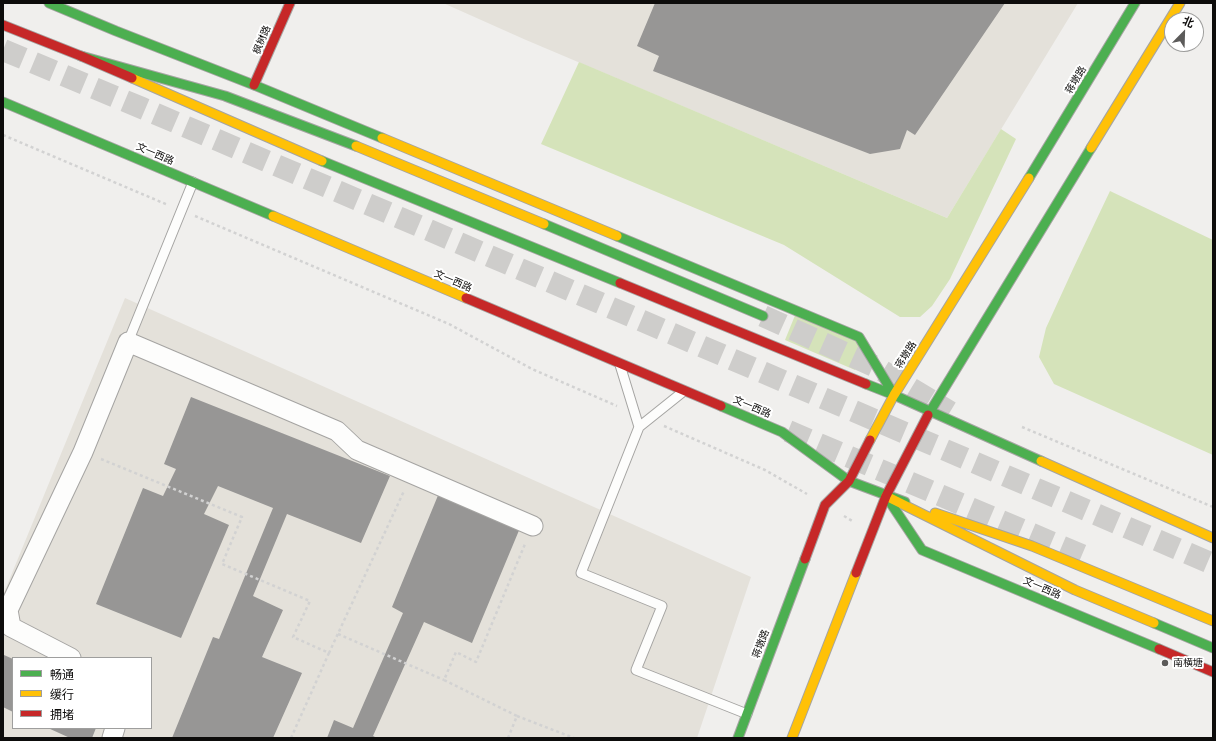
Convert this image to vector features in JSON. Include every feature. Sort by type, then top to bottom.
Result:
[{"type":"main road","points":[[49,3],[254,85],[859,337],[894,395]]},
{"type":"main road","name":"枫树路","points":[[254,85],[290,3]]},
{"type":"main road","name":"蒋墩路","points":[[738,738],[825,505],[849,481],[894,395],[1047,150],[1135,3]]},
{"type":"main road","points":[[792,738],[886,496],[931,410],[1180,3]]},
{"type":"main road","points":[[3,25],[81,56],[357,176],[931,410],[1213,538]]},
{"type":"main road","points":[[81,56],[232,98],[354,145],[763,316]]},
{"type":"main road","name":"文一西路","points":[[3,102],[782,432],[849,481],[886,496],[1032,546],[1213,621]]},
{"type":"main road","points":[[886,496],[1075,590],[1213,648]]},
{"type":"main road","name":"文一西路","points":[[886,496],[922,550],[1213,672]]},
{"type":"street","points":[[69,657],[11,627],[8,610],[83,452],[128,342],[337,431],[357,450],[533,526]]},
{"type":"lane","points":[[128,342],[193,182]]},
{"type":"lane","points":[[620,364],[639,427]]},
{"type":"lane","points":[[685,391],[639,427],[580,573],[662,606],[636,670],[747,714]]},
{"type":"path","points":[[3,135],[449,324],[532,369],[635,414]]},
{"type":"path","points":[[649,420],[765,470],[872,532]]},
{"type":"path","points":[[1015,424],[1213,507]]},
{"type":"path","points":[[83,452],[242,517],[222,564],[310,601],[293,637],[329,653]]},
{"type":"path","points":[[291,738],[412,474]]},
{"type":"path","points":[[444,680],[456,652],[476,662],[533,526]]},
{"type":"path","points":[[338,634],[444,680],[517,716],[574,738]]},
{"type":"path","points":[[508,738],[517,716]]},
{"type":"shaded area","points":[[443,3],[1078,3],[947,218],[526,40]]},
{"type":"shaded area","points":[[125,298],[751,577],[697,738],[3,738],[3,595]]},
{"type":"green space","points":[[579,62],[947,218],[1001,129],[1016,139],[950,279],[932,306],[920,317],[900,317],[784,245],[541,144]]},
{"type":"green space","points":[[1110,191],[1213,240],[1213,455],[1054,384],[1039,357],[1046,328]]},
{"type":"green space","points":[[798,308],[867,340],[855,370],[785,340]]},
{"type":"building","points":[[655,3],[1005,3],[915,135],[907,130],[900,149],[870,154],[653,71],[659,56],[637,46]]},
{"type":"building","points":[[191,397],[390,476],[361,543],[287,514],[253,596],[283,610],[262,657],[302,673],[273,738],[172,738],[213,637],[219,639],[273,508],[218,486],[204,514],[229,525],[181,638],[96,604],[143,488],[163,496],[176,469],[164,464]]},
{"type":"building","points":[[439,493],[520,528],[472,643],[424,622],[373,736],[377,738],[327,738],[334,720],[353,728],[403,613],[392,607]]},
{"type":"building","points":[[4,655],[12,659],[12,712],[3,707]]},
{"type":"building","points":[[50,729],[96,729],[92,738],[70,738]]},
{"type":"tunnel","points":[[3,50],[1213,564]]},
{"type":"tunnel","points":[[763,316],[876,367],[950,412]]},
{"type":"tunnel","points":[[788,431],[1084,556]]},
{"type":"traffic: fast","points":[[49,3],[382,138]]},
{"type":"traffic: fast","points":[[1029,178],[1135,3]]},
{"type":"traffic: fast","points":[[81,56],[225,96],[356,146]]},
{"type":"traffic: fast","points":[[3,102],[273,216]]},
{"type":"traffic: fast","points":[[928,415],[1091,148]]},
{"type":"traffic: fast","points":[[322,161],[620,283]]},
{"type":"traffic: fast","points":[[544,224],[763,316]]},
{"type":"traffic: fast","points":[[617,236],[859,337],[894,395]]},
{"type":"traffic: fast","points":[[866,384],[894,395],[1041,461]]},
{"type":"traffic: fast","points":[[721,406],[782,432],[849,481],[905,502]]},
{"type":"traffic: fast","points":[[886,496],[922,550],[1159,649]]},
{"type":"traffic: fast","points":[[738,738],[805,559]]},
{"type":"traffic: fast","points":[[1154,623],[1213,648]]},
{"type":"traffic: slow","points":[[1091,148],[1180,3]]},
{"type":"traffic: slow","points":[[132,78],[322,161]]},
{"type":"traffic: slow","points":[[382,138],[617,236]]},
{"type":"traffic: slow","points":[[356,146],[544,224]]},
{"type":"traffic: slow","points":[[870,440],[894,395],[1029,178]]},
{"type":"traffic: slow","points":[[273,216],[466,298]]},
{"type":"traffic: slow","points":[[1041,461],[1213,538]]},
{"type":"traffic: slow","points":[[886,496],[1075,590],[1154,623]]},
{"type":"traffic: slow","points":[[935,513],[1032,546],[1213,621]]},
{"type":"traffic: slow","points":[[792,738],[856,573]]},
{"type":"traffic: jam","points":[[254,85],[290,3]]},
{"type":"traffic: jam","points":[[3,25],[132,78]]},
{"type":"traffic: jam","points":[[620,283],[866,384]]},
{"type":"traffic: jam","points":[[466,298],[721,406]]},
{"type":"traffic: jam","points":[[856,573],[886,496],[928,415]]},
{"type":"traffic: jam","points":[[805,559],[825,505],[849,481],[870,440]]},
{"type":"traffic: jam","points":[[1159,649],[1213,672]]},
{"type":"place","name":"南横塘","points":[[1165,663]]}]
